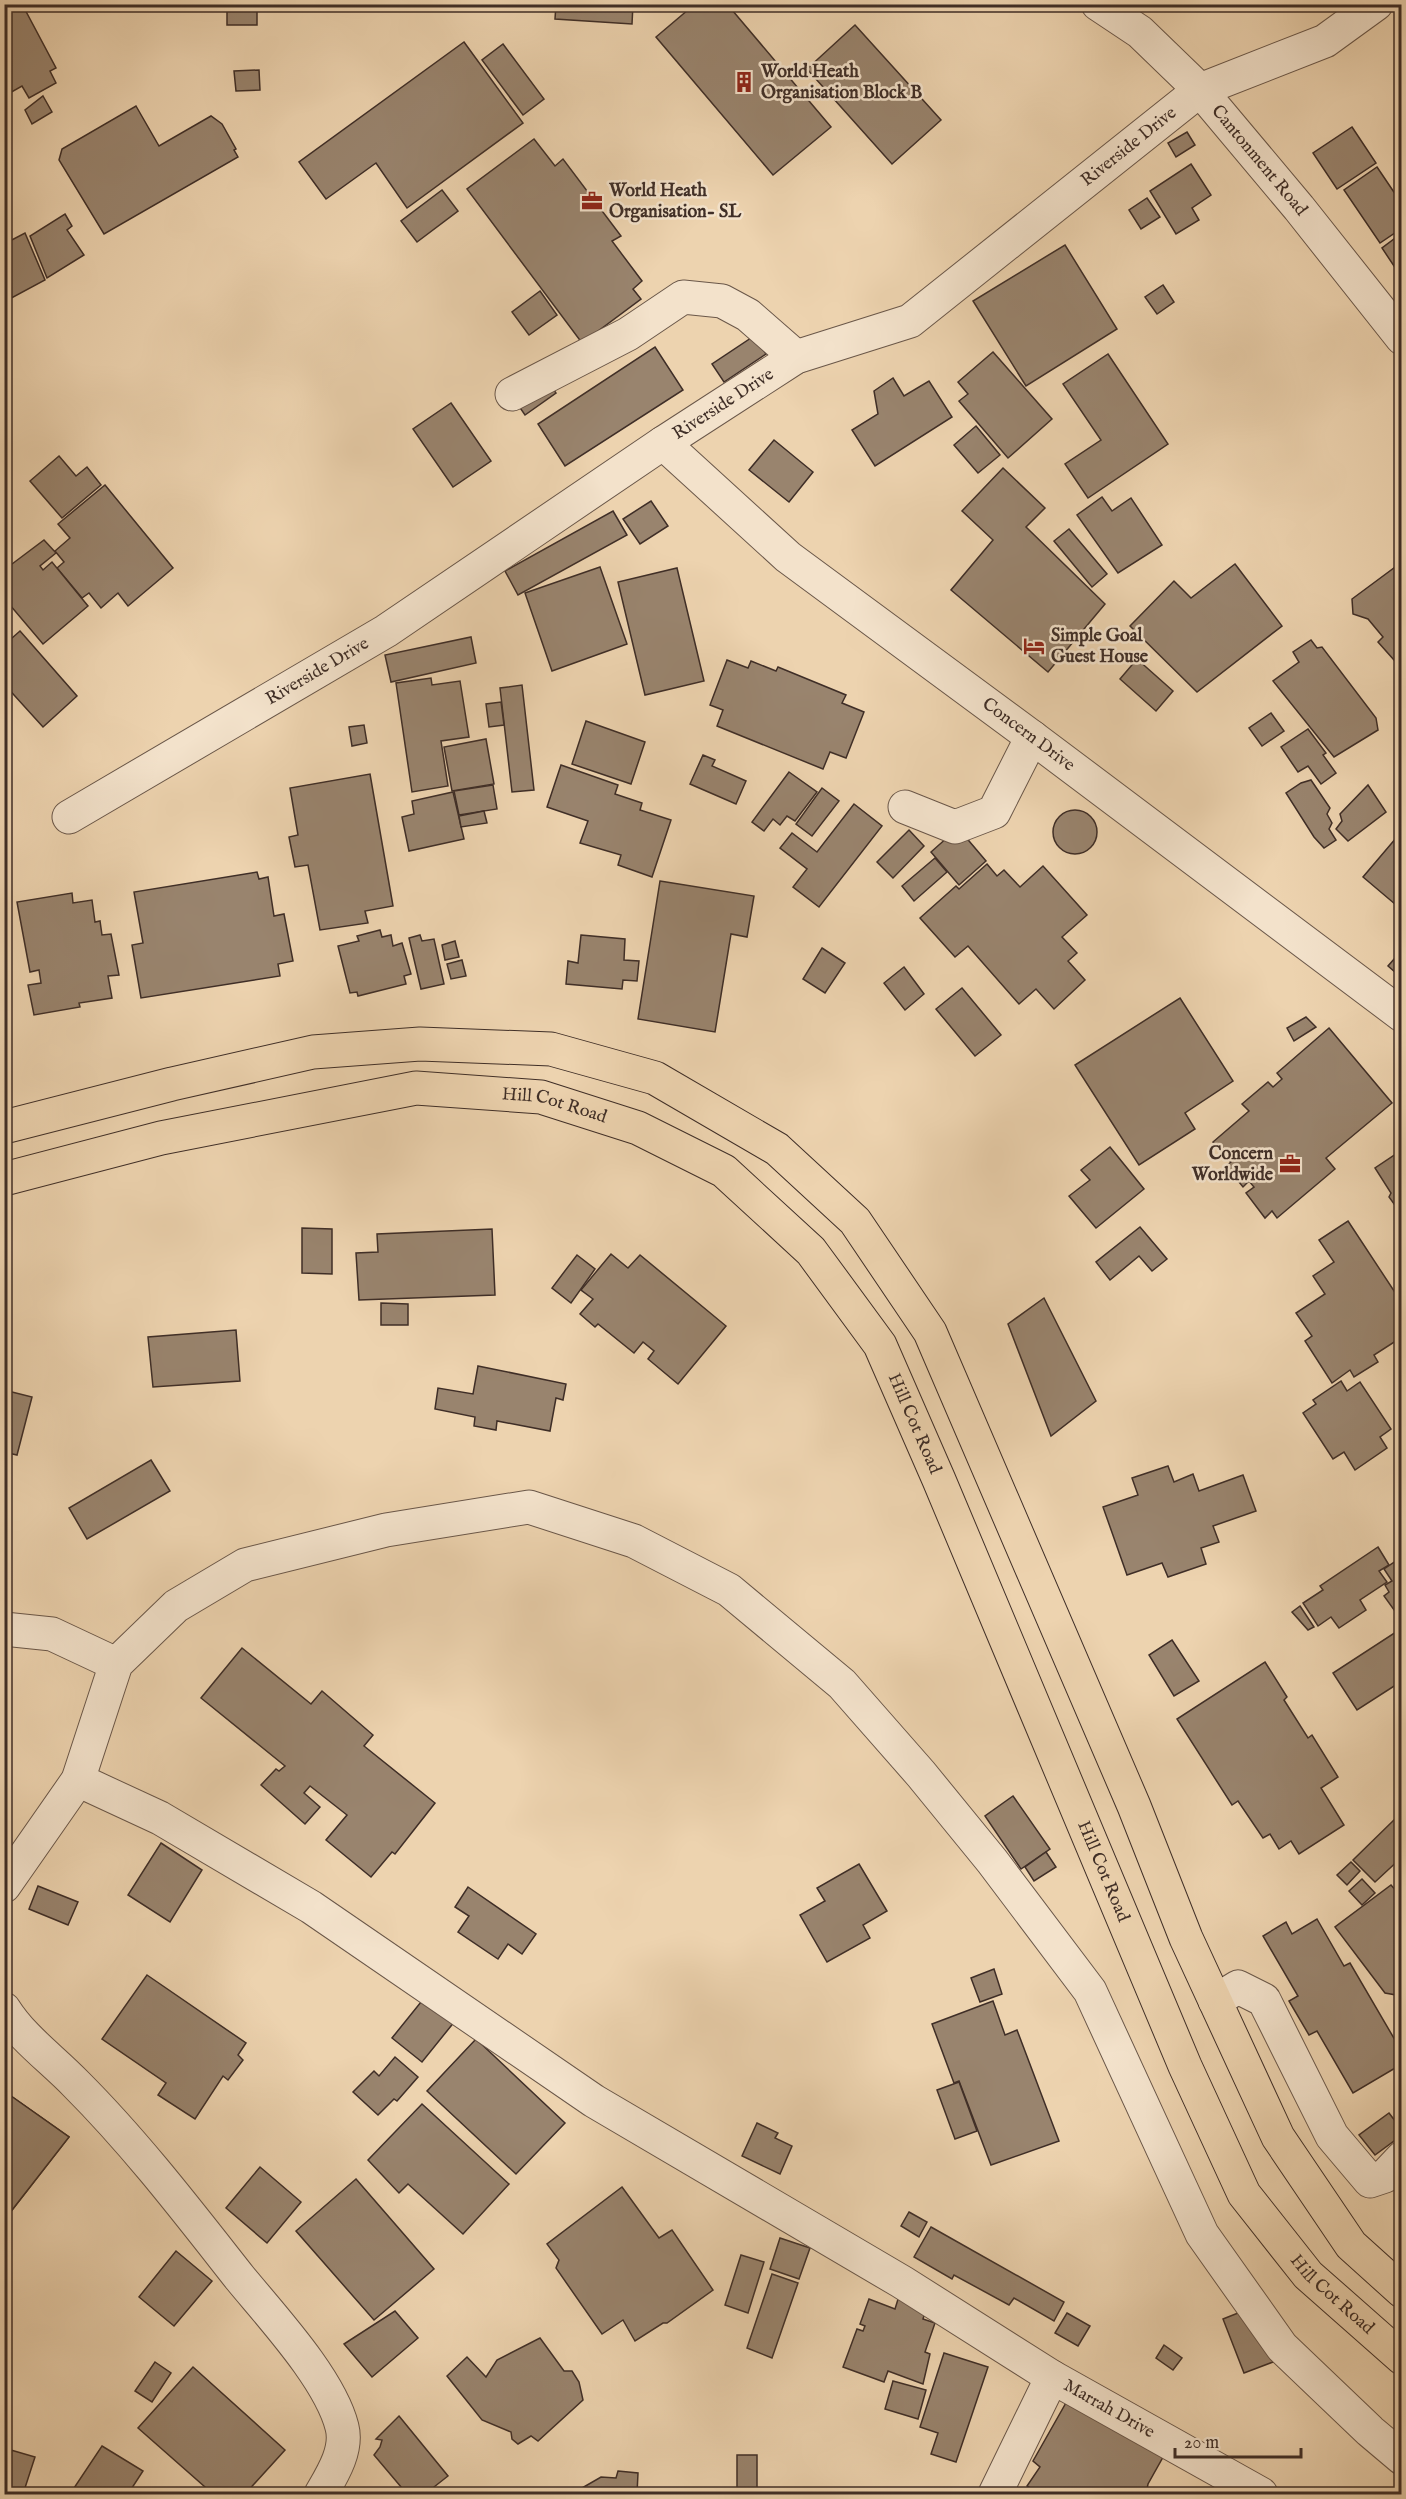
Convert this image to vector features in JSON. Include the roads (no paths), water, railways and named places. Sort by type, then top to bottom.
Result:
[{"type":"main road","points":[[4,1127],[172,1084],[314,1052],[420,1044],[551,1049],[655,1078],[777,1149],[855,1221],[930,1332],[1134,1806],[1186,1938],[1278,2137],[1351,2245],[1401,2291]]},
{"type":"main road","name":"Hill Cot Road","points":[[4,1179],[161,1138],[416,1088],[542,1096],[638,1128],[724,1171],[811,1251],[879,1345],[939,1480],[1185,2066],[1244,2194],[1308,2275],[1401,2358]]},
{"type":"street","name":"Cantonment Road","points":[[1098,4],[1140,32],[1200,90],[1299,208],[1401,338]]},
{"type":"street","name":"Riverside Drive","points":[[69,817],[386,631],[663,443],[796,357],[910,321],[1200,90],[1325,41],[1376,4]]},
{"type":"street","points":[[512,394],[628,334],[683,297],[722,301],[748,315],[796,357]]},
{"type":"street","name":"Concern Drive","points":[[663,443],[788,557],[1032,737],[1401,1015]]},
{"type":"street","points":[[905,807],[955,827],[994,812],[1032,737]]},
{"type":"street","points":[[4,1886],[78,1780],[116,1664],[176,1606],[245,1565],[386,1530],[529,1507],[634,1541],[729,1590],[842,1684],[992,1860],[1090,1991],[1202,2234],[1282,2347],[1401,2458]]},
{"type":"street","points":[[4,1629],[52,1634],[116,1664]]},
{"type":"street","name":"Marrah Drive","points":[[78,1780],[160,1818],[311,1907],[594,2101],[902,2282],[1052,2377],[1261,2494]]},
{"type":"street","points":[[1215,2001],[1238,1987],[1264,2000],[1332,2136],[1370,2181],[1385,2176],[1401,2158]]},
{"type":"street","points":[[4,2009],[15,2026],[77,2085],[175,2195],[296,2346],[333,2401],[343,2429],[339,2463],[321,2494]]},
{"type":"street","name":"Marrah Drive","points":[[995,2494],[1052,2377]]},
{"type":"place","name":"World Heath Organisation Block B","points":[[744,82]]},
{"type":"place","name":"World Heath Organisation- SL","points":[[592,201]]},
{"type":"place","name":"Simple Goal Guest House","points":[[1034,646]]},
{"type":"place","name":"Concern Worldwide","points":[[1290,1164]]}]
